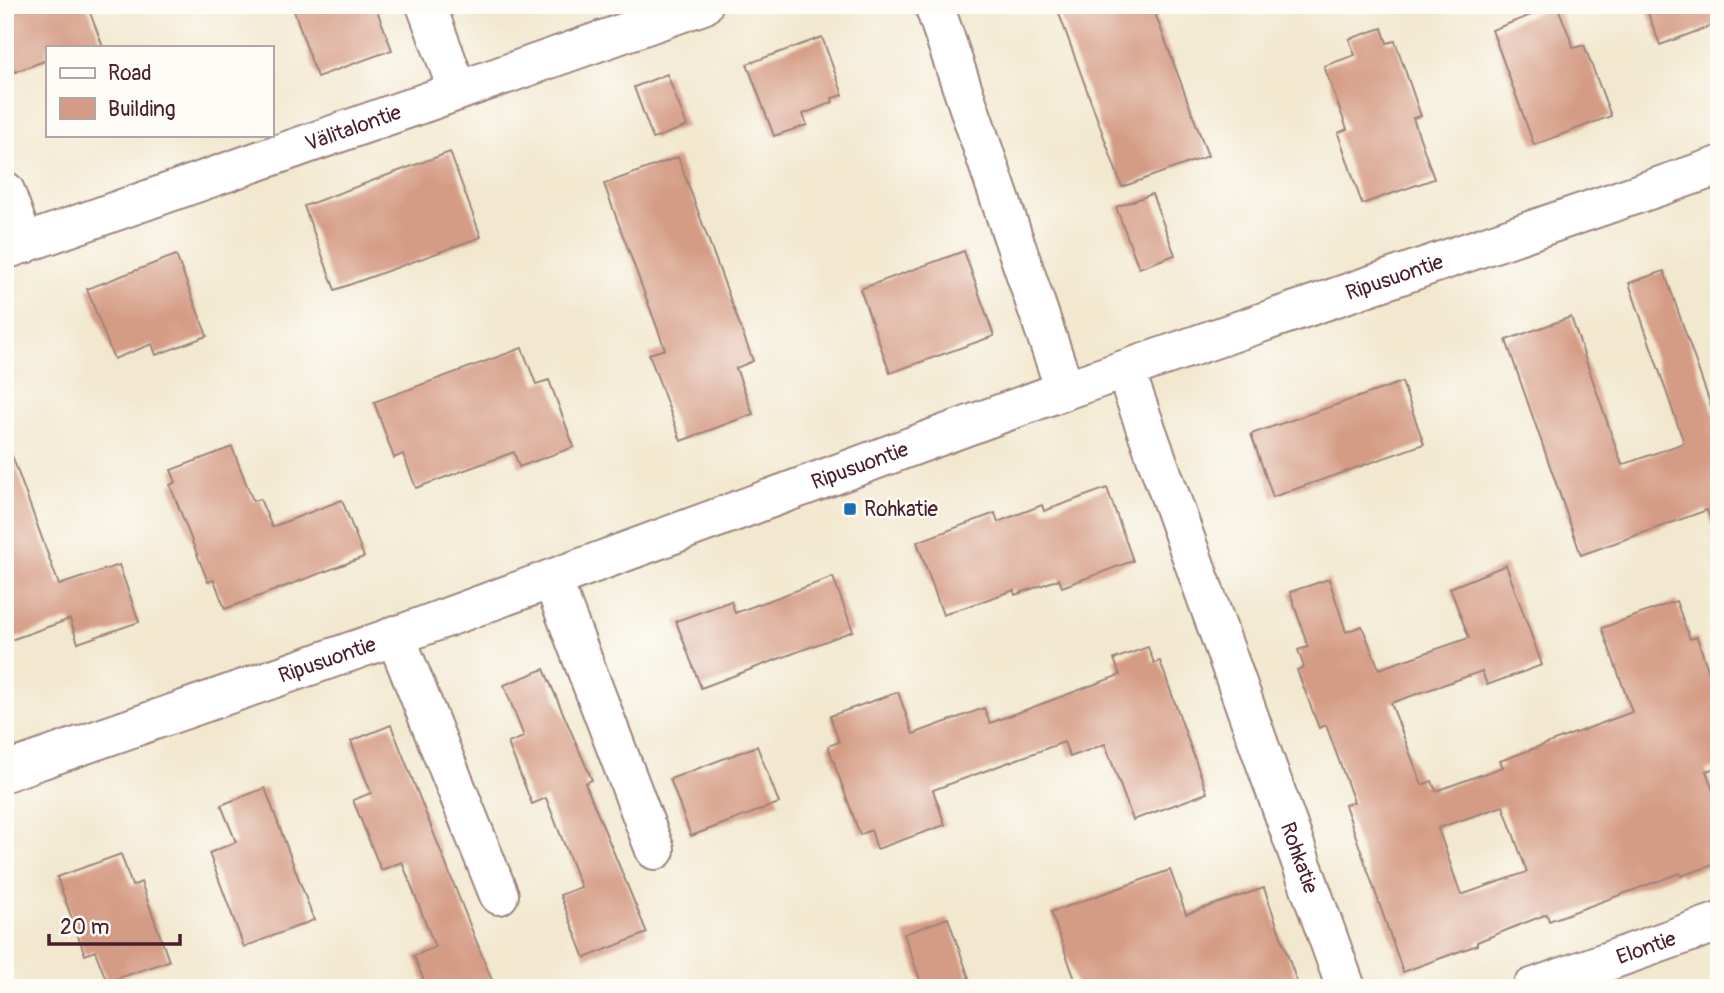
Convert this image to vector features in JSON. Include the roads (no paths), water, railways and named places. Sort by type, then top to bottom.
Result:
[{"type":"street","points":[[426,5],[458,91]]},
{"type":"street","name":"Välitalontie","points":[[15,247],[703,5]]},
{"type":"street","points":[[934,5],[1065,390]]},
{"type":"street","name":"Ripusuontie","points":[[5,772],[552,579],[1065,390],[1719,166]]},
{"type":"street","points":[[5,191],[15,247]]},
{"type":"street","name":"Rohkatie","points":[[1125,370],[1346,988]]},
{"type":"street","points":[[552,579],[655,850]]},
{"type":"street","points":[[395,635],[499,895]]},
{"type":"street","name":"Elontie","points":[[1532,988],[1719,922]]},
{"type":"place","name":"Rohkatie","points":[[850,509]]}]
